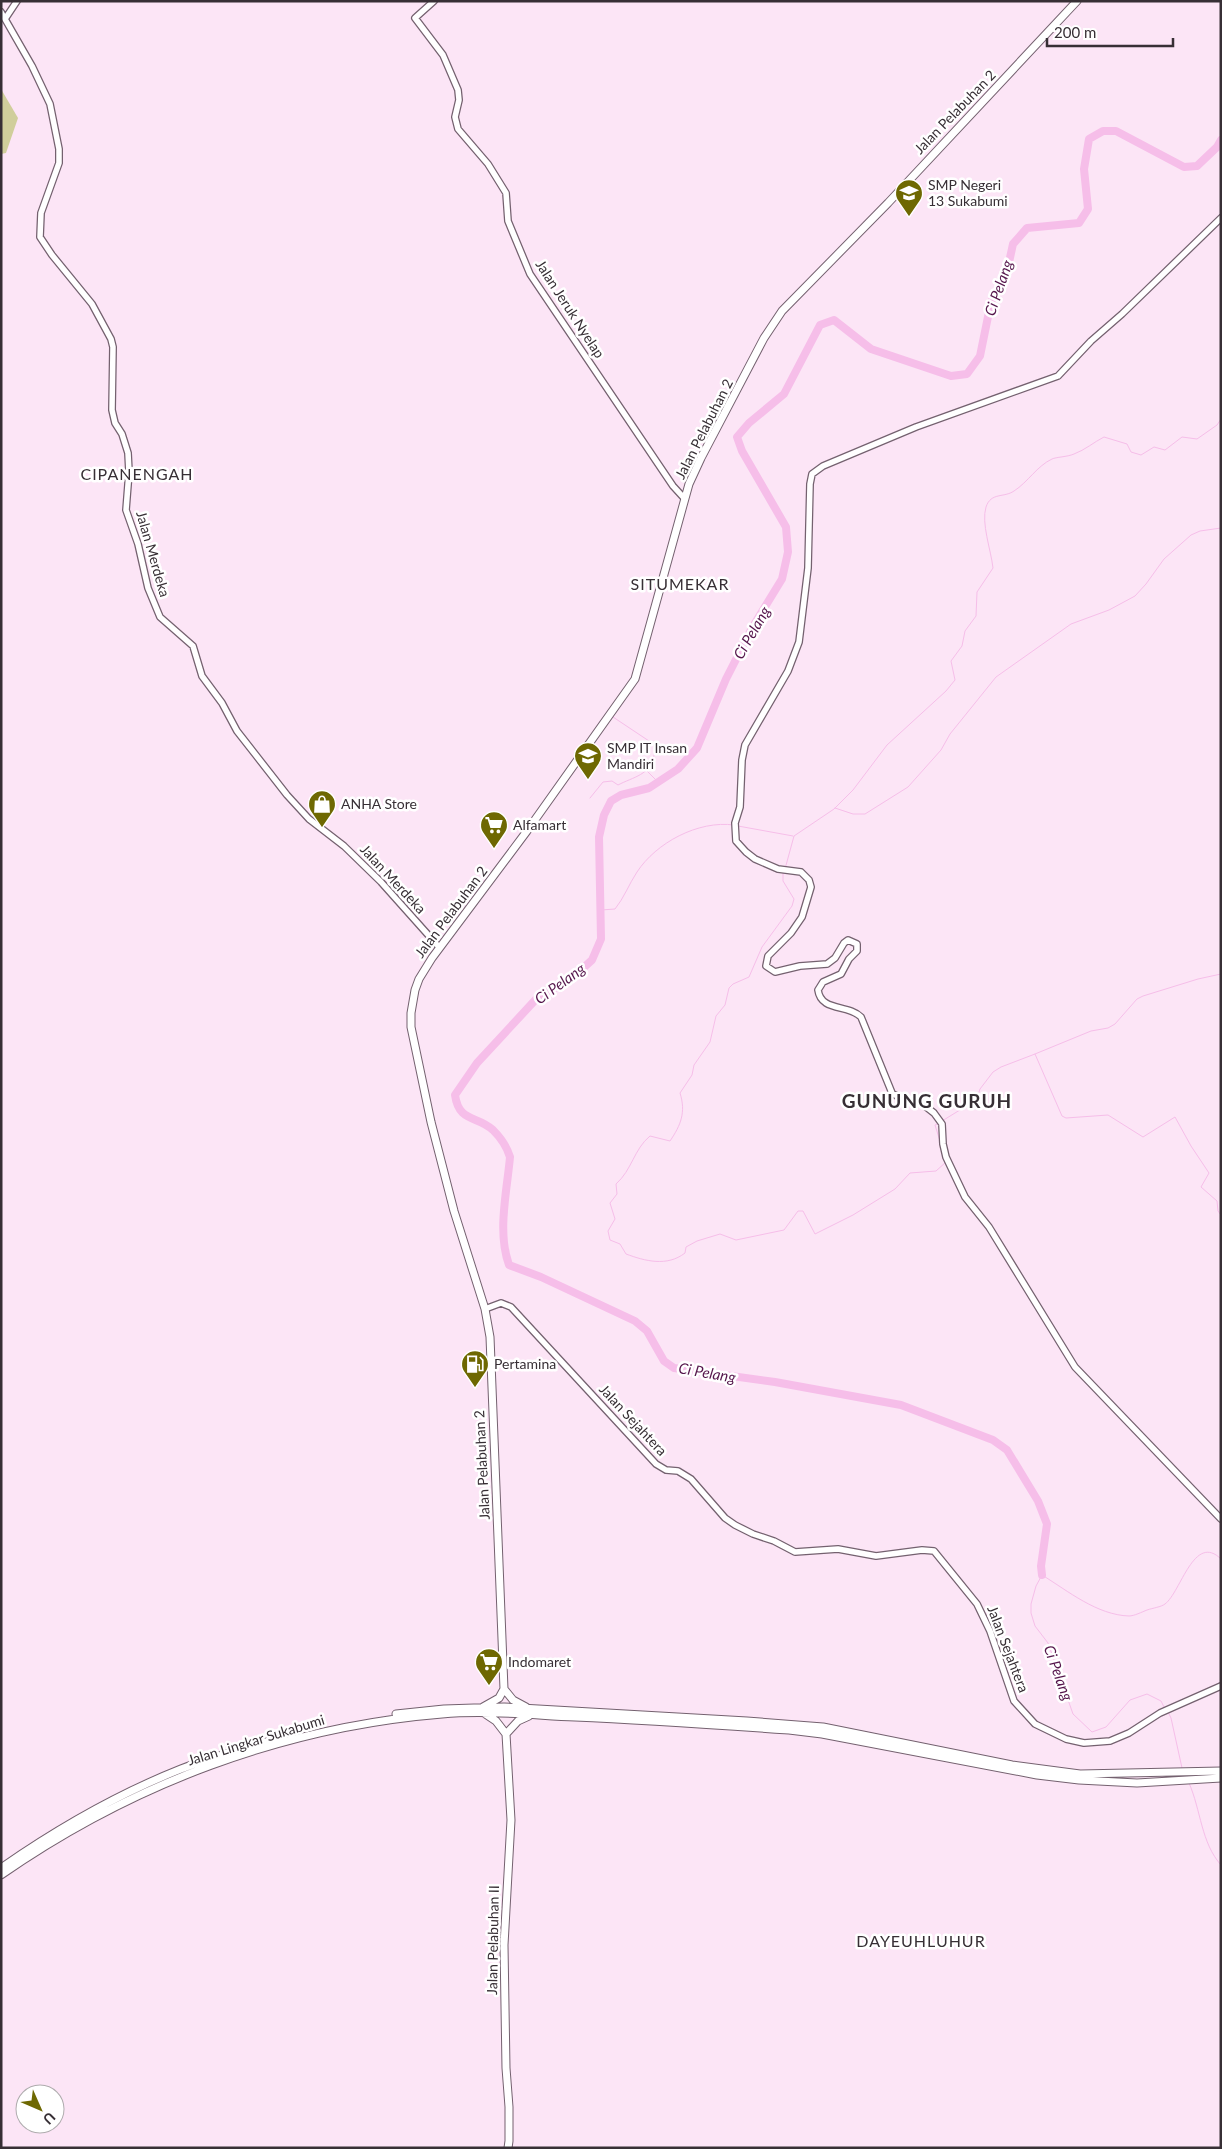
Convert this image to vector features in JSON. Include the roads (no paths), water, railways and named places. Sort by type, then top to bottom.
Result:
[{"type":"main road","name":"Jalan Pelabuhan 2","points":[[504,1689],[490,1337],[485,1308],[447,1184],[431,1122],[411,1027],[411,1013],[419,979],[439,947],[636,679],[649,636],[684,498],[701,458],[764,338],[782,311],[878,213],[1078,1]]},
{"type":"main road","points":[[504,1689],[513,1700],[531,1712],[518,1721],[506,1734],[496,1721],[482,1709],[499,1698],[504,1689]]},
{"type":"main road","name":"Jalan Lingkar Sukabumi","points":[[1,1868],[36,1844],[85,1816],[156,1780],[220,1755],[328,1729],[482,1709],[635,1717],[822,1734],[1038,1772]]},
{"type":"main road","name":"Jalan Pelabuhan II","points":[[506,1734],[511,1820],[505,1912],[504,1970],[506,2068],[509,2108],[508,2148]]},
{"type":"main road","name":"Jalan Lingkar Sukabumi","points":[[1,1876],[41,1848],[80,1825],[158,1786],[222,1761],[291,1738]]},
{"type":"main road","points":[[1038,1772],[1166,1774],[1221,1772]]},
{"type":"main road","points":[[1038,1772],[1107,1782],[1168,1782],[1221,1778]]},
{"type":"street","points":[[5,19],[17,1]]},
{"type":"street","name":"Jalan Jeruk Nyelap","points":[[434,1],[415,18],[443,55],[458,90],[459,100],[455,117],[458,129],[488,164],[506,193],[508,221],[530,274],[673,486],[684,498]]},
{"type":"street","name":"Jalan Merdeka","points":[[1,12],[32,66],[50,104],[59,149],[59,163],[40,213],[40,237],[57,262],[86,296],[112,343],[112,417],[122,434],[128,459],[129,472],[126,510],[135,531],[143,573],[152,601],[160,617],[193,646],[202,676],[217,695],[237,731],[287,795],[310,818],[344,846],[439,947]]},
{"type":"street","points":[[1221,218],[1122,314],[1091,341],[1058,376],[916,427],[823,466],[812,474],[810,484],[808,568],[799,642],[788,670],[745,745],[742,760],[740,807],[735,825],[736,841],[750,855],[778,869],[801,872],[809,880],[811,887],[802,916],[791,933],[768,956],[766,966],[775,972],[800,966],[827,964],[835,958],[848,940],[857,944],[857,951],[849,959],[841,974],[821,984],[818,990],[821,998],[827,1005],[852,1011],[861,1017],[892,1093],[902,1099],[920,1102],[934,1113],[942,1124],[946,1157],[964,1197],[997,1238],[1075,1367],[1221,1519]]},
{"type":"street","name":"Jalan Sejahtera","points":[[485,1308],[501,1303],[511,1307],[656,1464],[666,1470],[678,1471],[691,1479],[725,1518],[742,1528],[795,1552],[838,1549],[876,1556],[922,1550],[934,1551],[977,1604],[990,1631],[1009,1691],[1022,1712],[1035,1724],[1076,1743],[1100,1743],[1117,1739],[1160,1713],[1221,1686]]},
{"type":"waterway","name":"Ci Pelang","points":[[1042,1575],[1041,1566],[1047,1524],[1038,1501],[1007,1450],[993,1440],[901,1405],[775,1382],[674,1368],[664,1361],[647,1331],[635,1321],[541,1277],[509,1265],[505,1252],[503,1225],[510,1157],[499,1136],[493,1130],[460,1110],[455,1095],[477,1063],[538,997],[570,980],[592,960],[601,939],[599,837],[604,815],[611,801],[621,795],[649,788],[678,769],[697,748],[726,679],[752,628],[782,579],[788,552],[786,527],[742,451],[737,437],[749,423],[784,394],[820,325],[834,320],[871,349],[951,376],[967,374],[980,356],[991,302],[1006,276],[1013,244],[1027,228],[1079,223],[1088,209],[1084,169],[1089,139],[1103,131],[1116,131],[1184,167],[1197,166],[1217,147],[1221,140]]},
{"type":"waterway","points":[[785,869],[794,836],[834,809],[853,790],[887,745],[946,691],[955,680],[951,661],[962,646],[965,631],[976,616],[977,592],[993,568],[985,521],[988,502],[994,497],[1014,491],[1052,459],[1071,455],[1104,437],[1127,444],[1131,452],[1141,455],[1154,447],[1165,450],[1182,437],[1197,439],[1217,425],[1221,419]]},
{"type":"waterway","points":[[835,808],[853,814],[865,814],[908,787],[941,750],[950,734],[996,677],[1071,624],[1109,610],[1135,596],[1164,559],[1191,535],[1200,531],[1221,528]]},
{"type":"waterway","points":[[590,798],[603,782],[612,781],[618,785],[645,771],[652,762],[654,755],[655,750],[652,743],[613,717]]},
{"type":"waterway","points":[[647,771],[658,782]]},
{"type":"waterway","points":[[601,910],[615,909],[645,861],[667,843],[692,830],[706,826],[734,825]]},
{"type":"waterway","points":[[738,826],[793,836]]},
{"type":"waterway","points":[[783,872],[783,881],[794,899],[792,906],[762,947],[749,977],[733,984],[729,988],[725,1005],[716,1016],[710,1042],[694,1065],[692,1075],[680,1093],[683,1106],[680,1124],[674,1135],[670,1141],[650,1136],[640,1147],[626,1172],[616,1184],[617,1194],[610,1203],[615,1219],[608,1231],[610,1240],[620,1244],[626,1254],[641,1259],[671,1260],[685,1253],[686,1247],[697,1241],[720,1234],[736,1240],[784,1230],[798,1211],[803,1211],[815,1234],[853,1215],[895,1189],[910,1173],[936,1171],[946,1162]]},
{"type":"waterway","points":[[1035,1054],[1091,1031],[1108,1028],[1115,1024],[1137,999],[1143,996],[1221,974]]},
{"type":"waterway","points":[[942,1121],[977,1098],[980,1089],[993,1072],[1035,1054],[1062,1116],[1066,1118],[1108,1115],[1143,1137],[1175,1117],[1209,1173],[1201,1187],[1217,1201],[1218,1211],[1221,1215]]},
{"type":"waterway","points":[[939,1123],[935,1125],[940,1141]]},
{"type":"waterway","name":"Ci Pelang","points":[[1165,1709],[1161,1701],[1147,1694],[1130,1700],[1106,1727],[1092,1732],[1073,1714],[1048,1643],[1035,1626],[1031,1613],[1031,1604],[1036,1586],[1042,1575],[1094,1607],[1117,1615],[1131,1616],[1165,1604],[1171,1598],[1189,1567],[1203,1553],[1211,1553],[1221,1559]]},
{"type":"waterway","name":"Ci Pelang","points":[[1168,1712],[1182,1768]]},
{"type":"waterway","name":"Ci Pelang","points":[[1189,1783],[1205,1837],[1214,1856],[1221,1865]]},
{"type":"place","name":"SMP Negeri 13 Sukabumi","points":[[909,217]]},
{"type":"place","name":"SMP IT Insan Mandiri","points":[[588,780]]},
{"type":"place","name":"ANHA Store","points":[[322,828]]},
{"type":"place","name":"Alfamart","points":[[494,849]]},
{"type":"place","name":"Pertamina","points":[[475,1388]]},
{"type":"place","name":"Indomaret","points":[[489,1686]]},
{"type":"district","name":"CIPANENGAH","points":[[137,474]]},
{"type":"district","name":"SITUMEKAR","points":[[680,584]]},
{"type":"district","name":"GUNUNG GURUH","points":[[927,1101]]},
{"type":"district","name":"DAYEUHLUHUR","points":[[921,1941]]}]
